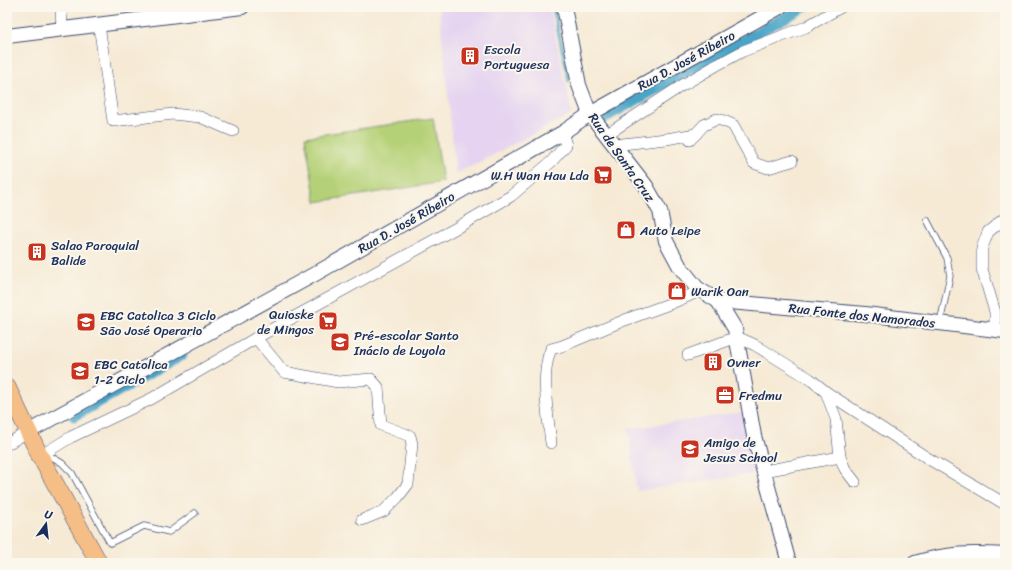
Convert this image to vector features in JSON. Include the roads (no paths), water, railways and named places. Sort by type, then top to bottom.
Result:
[{"type":"main road","points":[[7,387],[40,456],[99,563]]},
{"type":"street","points":[[61,7],[62,30]]},
{"type":"street","points":[[7,36],[242,7]]},
{"type":"street","name":"Rua de Santa Cruz","points":[[564,7],[579,85],[590,114],[649,192],[660,211],[666,242],[680,267],[696,288],[718,301],[735,329],[754,436],[789,563]]},
{"type":"street","name":"Rua D. José Ribeiro","points":[[28,432],[315,274],[562,133],[590,114],[780,7]]},
{"type":"street","points":[[610,140],[681,86],[717,65],[743,51],[806,27],[841,7]]},
{"type":"street","points":[[98,25],[113,121],[173,114],[200,117],[233,130]]},
{"type":"street","points":[[610,140],[693,137],[704,125],[717,118],[732,125],[754,163],[768,168],[792,161]]},
{"type":"street","points":[[40,456],[71,436],[151,399],[256,338],[458,227],[511,196],[551,162],[566,144],[562,133]]},
{"type":"street","points":[[1000,331],[982,269],[982,248],[988,232],[1005,218]]},
{"type":"street","points":[[552,443],[546,392],[547,357],[551,348],[562,346],[625,320],[672,303],[693,294],[696,288]]},
{"type":"street","name":"Rua Fonte dos Namorados","points":[[718,301],[865,314],[1000,331]]},
{"type":"street","points":[[688,354],[737,337],[755,345],[804,375],[826,392],[929,458],[1005,504]]},
{"type":"street","points":[[256,338],[284,372],[338,382],[371,379],[378,387],[381,425],[410,436],[412,444],[408,484],[384,511],[362,520]]},
{"type":"street","points":[[826,392],[836,419],[840,457],[845,469],[855,482]]},
{"type":"street","points":[[7,444],[28,432]]},
{"type":"street","points":[[764,471],[840,457]]},
{"type":"street","points":[[914,563],[941,556],[970,553],[1005,555]]},
{"type":"lane","points":[[927,220],[947,258],[950,276],[940,324]]},
{"type":"lane","points":[[40,456],[52,458],[62,463],[72,474],[110,543],[144,526],[169,532],[195,513]]},
{"type":"waterway","points":[[553,7],[569,81]]},
{"type":"waterway","points":[[602,119],[804,7]]},
{"type":"waterway","points":[[74,416],[182,355]]},
{"type":"place","name":"Escola Portuguesa","points":[[470,56]]},
{"type":"place","name":"W.H Wan Hau Lda","points":[[603,175]]},
{"type":"place","name":"Auto Leipe","points":[[626,230]]},
{"type":"place","name":"Salao Paroquial Balide","points":[[37,252]]},
{"type":"place","name":"Warik Oan","points":[[677,291]]},
{"type":"place","name":"Quioske de Mingos","points":[[328,321]]},
{"type":"place","name":"EBC Catolica 3 Ciclo São José Operario","points":[[86,322]]},
{"type":"place","name":"Pré-escolar Santo Inácio de Loyola","points":[[340,342]]},
{"type":"place","name":"Ovner","points":[[713,362]]},
{"type":"place","name":"EBC Catolica 1-2 Ciclo","points":[[80,371]]},
{"type":"place","name":"Fredmu","points":[[725,395]]},
{"type":"place","name":"Amigo de Jesus School","points":[[690,449]]}]
